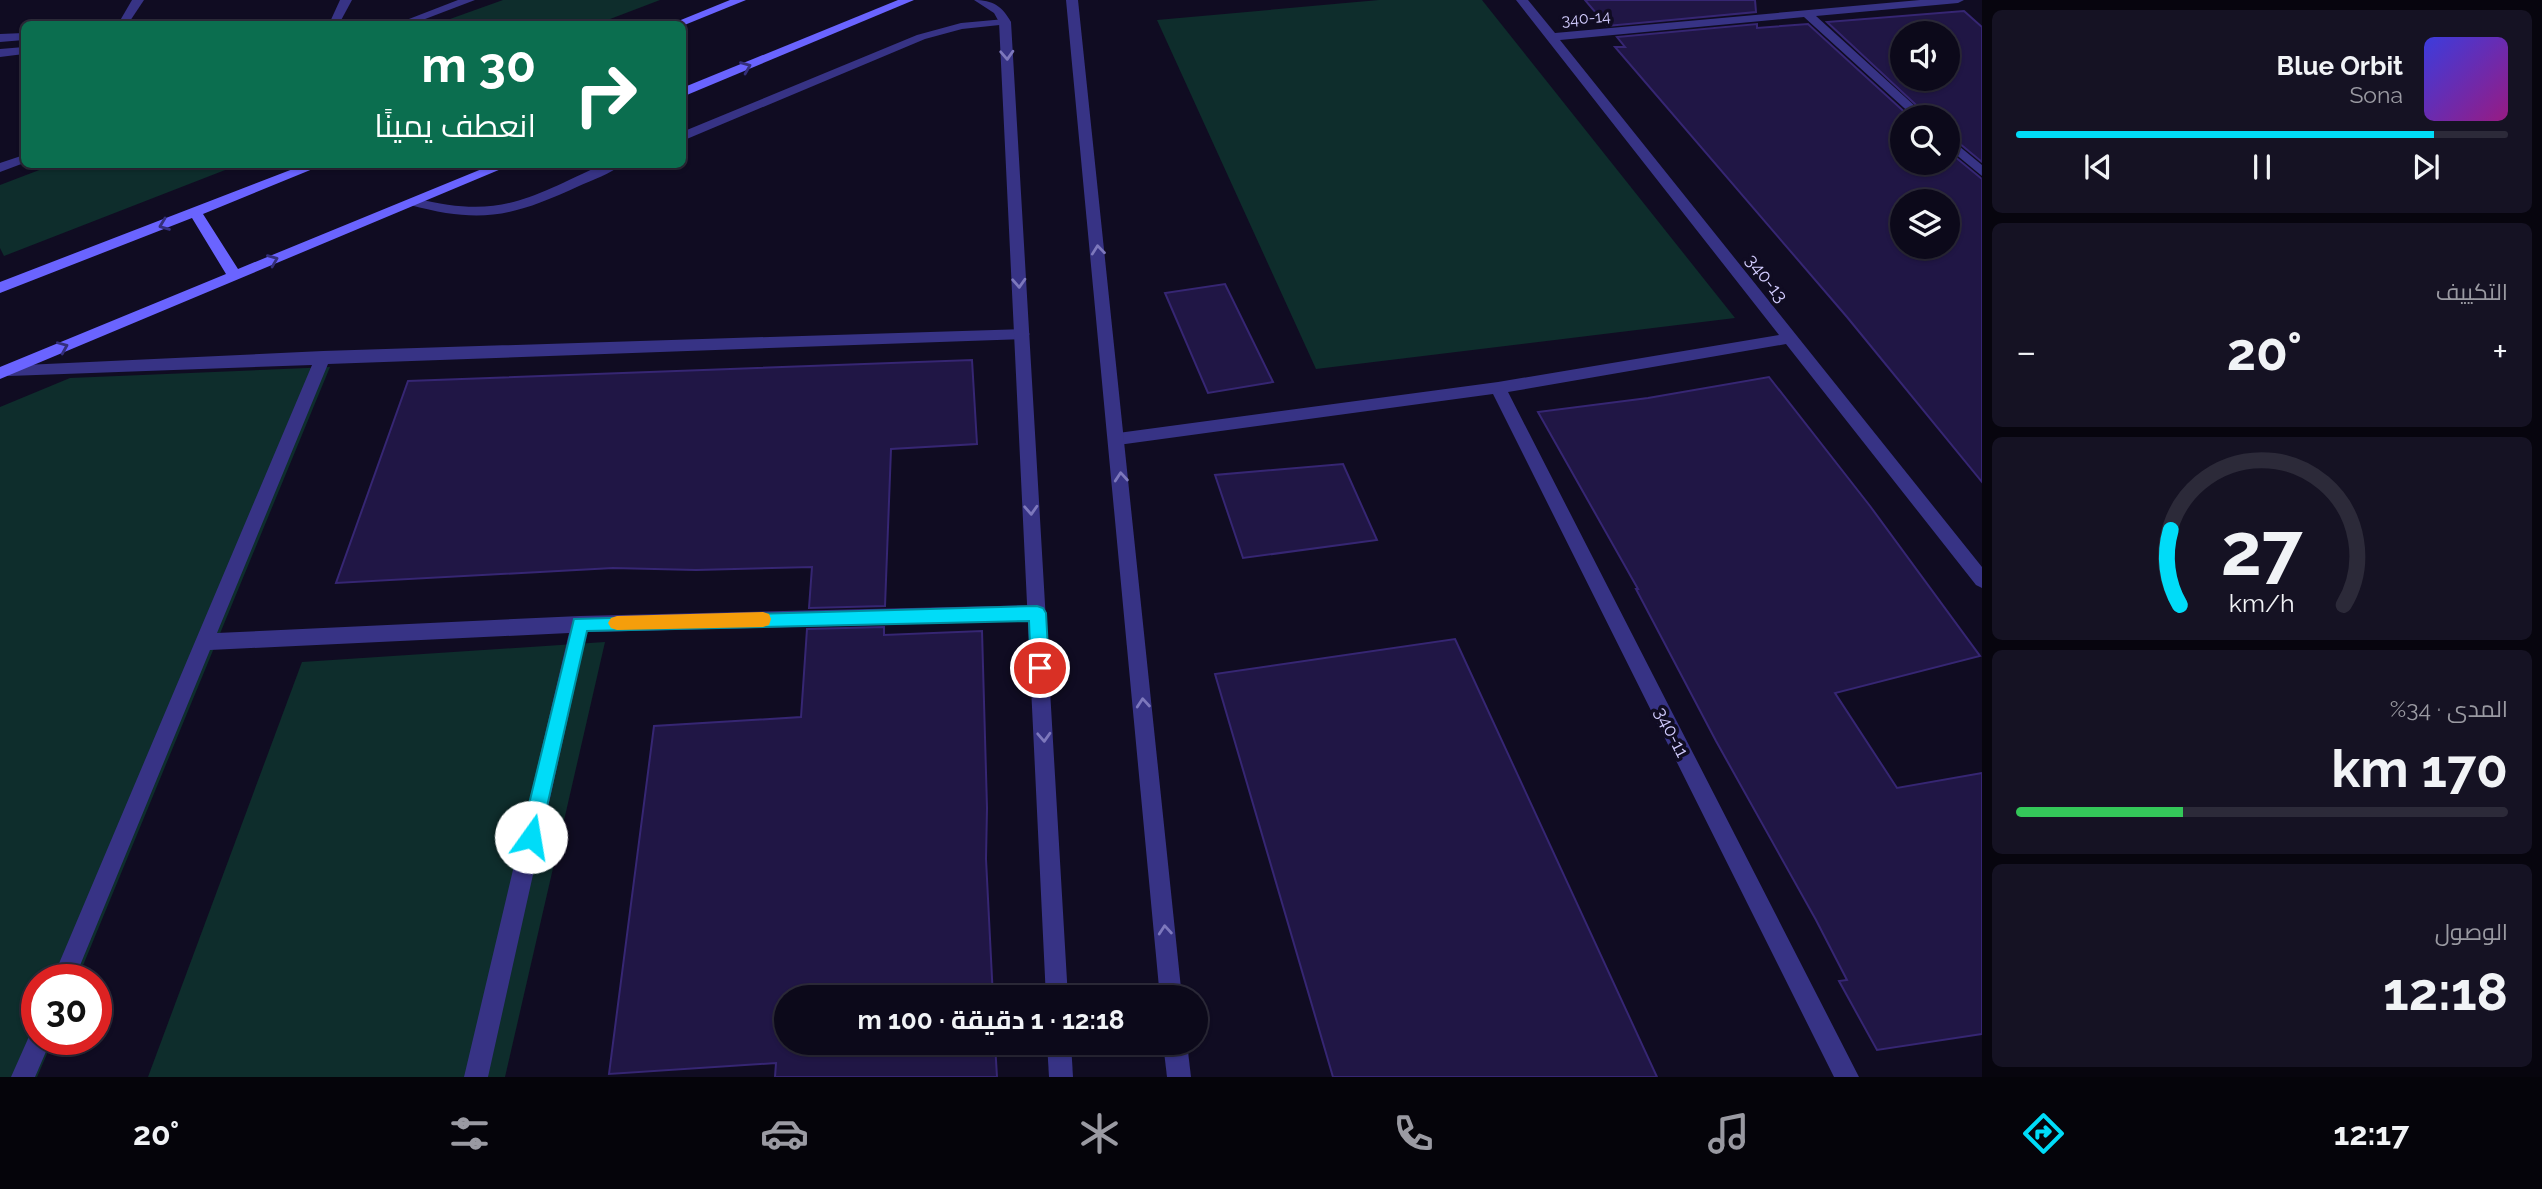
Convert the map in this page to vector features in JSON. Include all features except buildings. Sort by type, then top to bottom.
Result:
[{"type":"main road","points":[[685,21],[740,0]]},
{"type":"main road","points":[[686,91],[908,0]]},
{"type":"main road","points":[[0,288],[309,168]]},
{"type":"main road","points":[[5,371],[497,168]]},
{"type":"main road","points":[[196,213],[234,275]]},
{"type":"street","points":[[125,21],[138,0]]},
{"type":"street","points":[[336,21],[346,0]]},
{"type":"street","points":[[410,21],[469,0]]},
{"type":"street","points":[[980,0],[999,11],[1005,22],[1056,985]]},
{"type":"street","points":[[1072,0],[1118,439],[1170,985]]},
{"type":"street","name":"340-13","points":[[1522,0],[1982,580]]},
{"type":"street","name":"340-14","points":[[1551,37],[1958,0]]},
{"type":"street","points":[[1807,14],[1908,105]]},
{"type":"street","points":[[686,135],[921,37],[961,26],[1005,22]]},
{"type":"street","points":[[0,38],[21,37]]},
{"type":"street","points":[[0,53],[21,51]]},
{"type":"street","points":[[1960,152],[1982,172]]},
{"type":"street","points":[[0,168],[21,160]]},
{"type":"street","points":[[415,202],[453,212],[492,212],[511,208],[606,168]]},
{"type":"street","points":[[5,371],[323,357],[1022,334]]},
{"type":"street","points":[[1118,439],[1497,388],[1790,338]]},
{"type":"street","points":[[70,964],[323,357]]},
{"type":"street","name":"340-11","points":[[1497,388],[1847,1077]]},
{"type":"street","points":[[204,642],[580,624],[1037,613]]},
{"type":"street","points":[[476,1077],[580,624]]},
{"type":"street","points":[[23,1077],[32,1055]]},
{"type":"street","points":[[1060,1055],[1061,1077]]},
{"type":"street","points":[[1176,1055],[1179,1077]]},
{"type":"green space","points":[[503,0],[660,0],[605,21],[444,21]]},
{"type":"green space","points":[[1379,0],[1482,0],[1735,318],[1316,369],[1157,20]]},
{"type":"green space","points":[[45,168],[230,168],[4,256],[0,248],[0,185]]},
{"type":"green space","points":[[330,367],[84,964],[21,964],[21,1055],[47,1055],[37,1077],[0,1077],[0,407],[70,378]]},
{"type":"green space","points":[[605,642],[505,1077],[148,1077],[302,662]]},
{"type":"slow traffic","points":[[617,623],[763,619]]},
{"type":"route","points":[[531,837],[580,624],[1037,613],[1040,668]]}]
